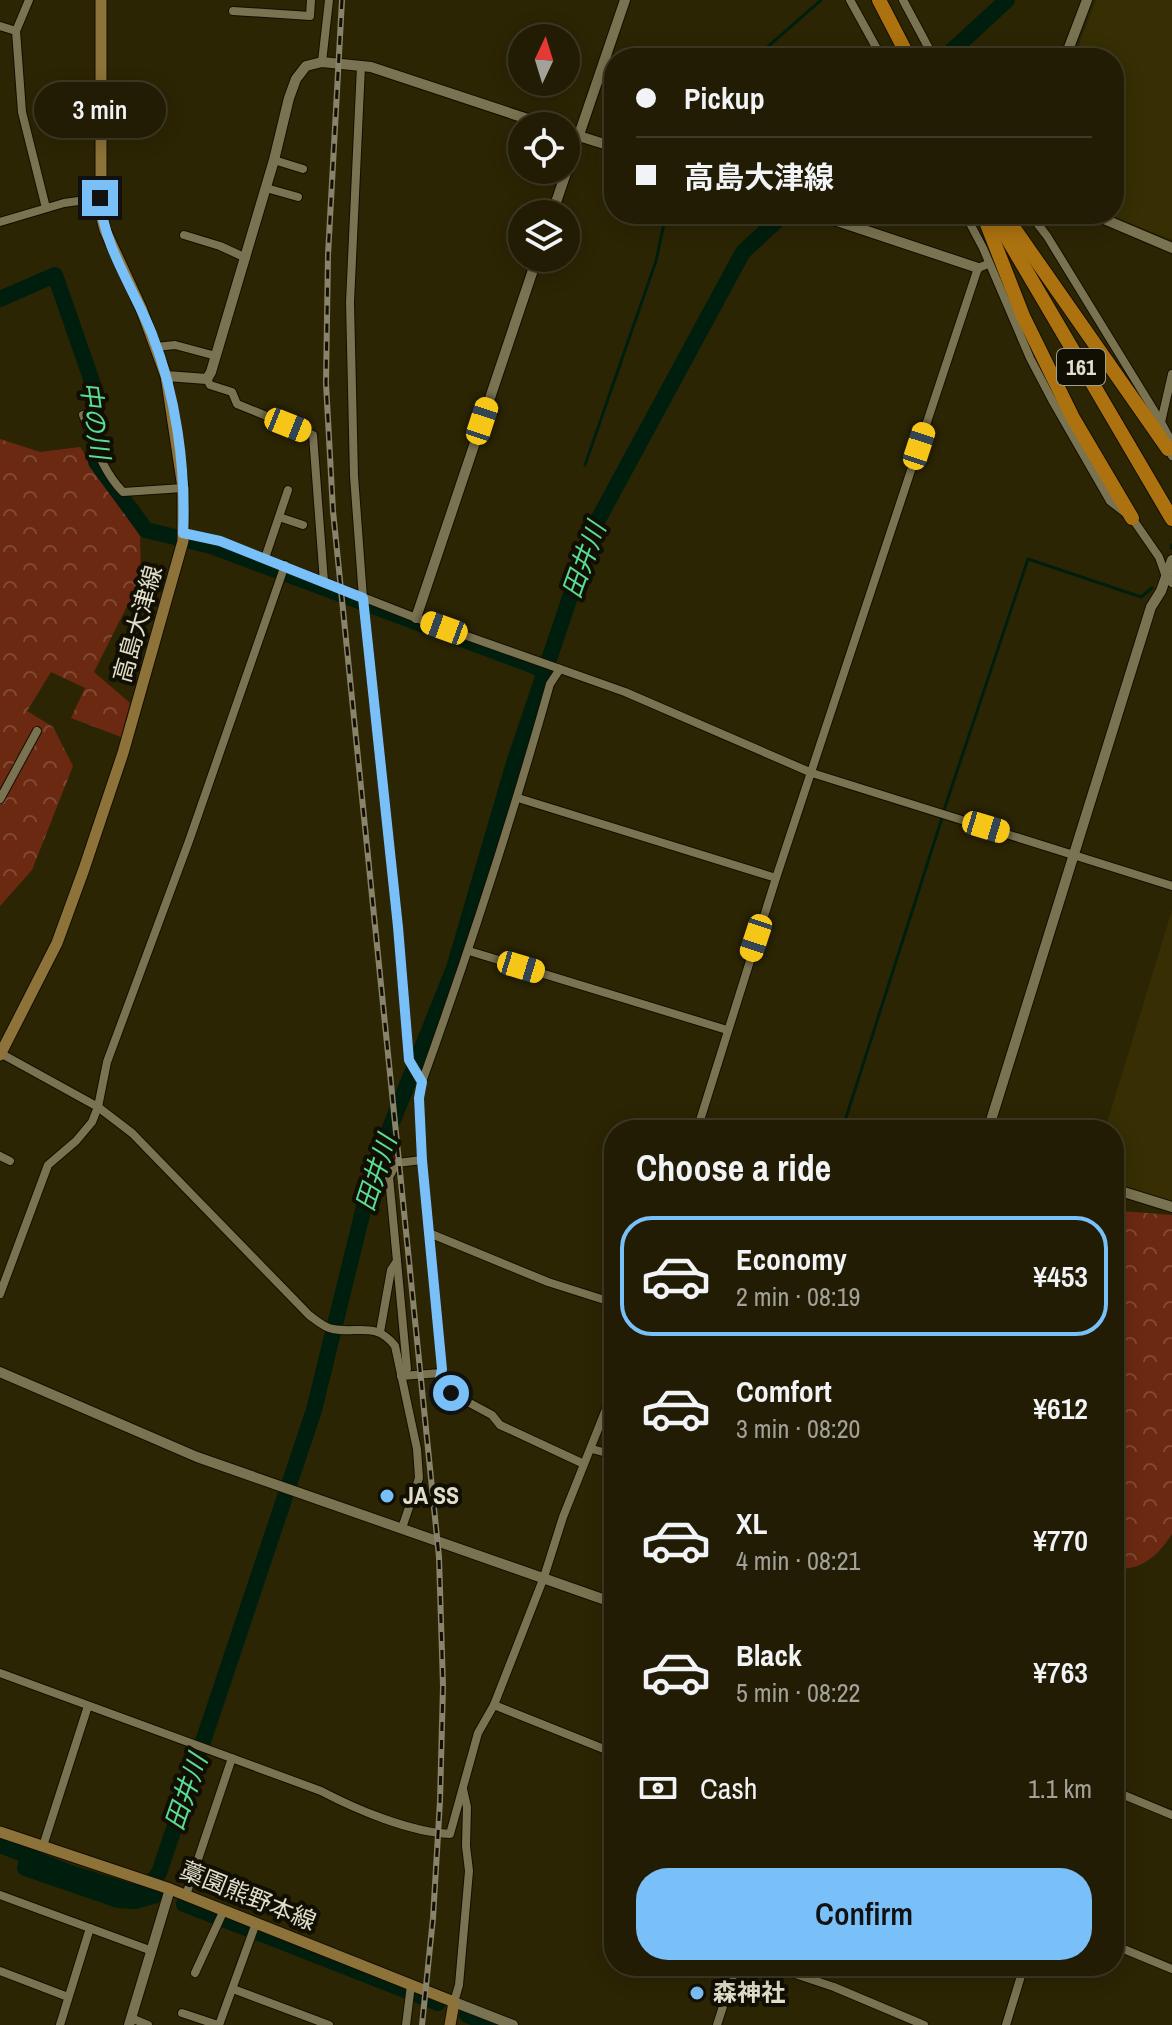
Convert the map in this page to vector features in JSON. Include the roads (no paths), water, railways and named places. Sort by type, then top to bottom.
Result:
[{"type":"highway","points":[[879,0],[904,48]]},
{"type":"highway","points":[[987,224],[1013,293],[1073,418],[1132,518]]},
{"type":"highway","name":"161","points":[[999,224],[1172,519]]},
{"type":"highway","points":[[1011,224],[1170,446]]},
{"type":"main road","name":"高島大津線","points":[[0,1054],[57,943],[84,869],[123,753],[174,582],[183,536],[183,488],[166,376],[105,230],[100,198],[101,0]]},
{"type":"main road","name":"藁園熊野本線","points":[[0,1832],[166,1887],[221,1916],[256,1923],[454,2002]]},
{"type":"main road","points":[[450,2025],[454,2002]]},
{"type":"street","points":[[29,0],[16,31],[22,112],[46,208]]},
{"type":"street","points":[[233,11],[310,16],[311,0]]},
{"type":"street","points":[[322,62],[329,0]]},
{"type":"street","points":[[608,48],[625,0]]},
{"type":"street","points":[[850,0],[876,48]]},
{"type":"street","points":[[903,0],[929,48]]},
{"type":"street","points":[[1069,48],[1087,0]]},
{"type":"street","points":[[0,26],[16,31]]},
{"type":"street","points":[[580,130],[604,61]]},
{"type":"street","points":[[324,582],[313,435],[237,404],[232,392],[210,385],[207,379],[246,258],[296,79],[306,66],[322,62],[371,67],[508,112]]},
{"type":"street","points":[[361,66],[350,302],[354,476],[363,598],[409,1060],[421,1080]]},
{"type":"street","points":[[580,137],[604,144]]},
{"type":"street","points":[[274,160],[303,169]]},
{"type":"street","points":[[266,188],[298,197]]},
{"type":"street","points":[[0,222],[46,208],[100,198]]},
{"type":"street","points":[[848,224],[983,266],[1057,411],[1110,501],[1132,518],[1159,557],[1169,579]]},
{"type":"street","points":[[700,1120],[776,878],[983,266],[984,246],[971,224]]},
{"type":"street","points":[[1038,224],[1161,422],[1170,446]]},
{"type":"street","points":[[1116,224],[1172,248]]},
{"type":"street","points":[[184,235],[246,258]]},
{"type":"street","points":[[416,618],[532,272]]},
{"type":"street","points":[[156,347],[188,347],[216,356]]},
{"type":"street","points":[[1161,422],[1172,374]]},
{"type":"street","points":[[166,376],[207,379]]},
{"type":"street","points":[[83,415],[109,477],[123,492],[183,488]]},
{"type":"street","points":[[265,558],[288,490]]},
{"type":"street","points":[[279,517],[303,525]]},
{"type":"street","points":[[183,536],[220,541],[416,618],[625,692],[812,773],[1172,886]]},
{"type":"street","points":[[991,1120],[1151,607],[1169,579],[1172,560]]},
{"type":"street","points":[[0,1294],[48,1165],[76,1141],[92,1122],[98,1107],[107,1062],[186,852],[285,565]]},
{"type":"street","points":[[560,669],[550,684],[518,798],[469,951],[421,1080],[419,1098],[440,1379],[451,1393],[492,1415],[500,1425],[584,1464]]},
{"type":"street","points":[[0,799],[37,731]]},
{"type":"street","points":[[518,798],[776,878]]},
{"type":"street","points":[[469,951],[727,1030]]},
{"type":"street","points":[[0,1054],[98,1107],[132,1133],[289,1297],[330,1329],[380,1332],[395,1346],[417,1449],[419,1478],[402,1528]]},
{"type":"street","points":[[0,1156],[10,1161]]},
{"type":"street","points":[[401,1376],[407,1369],[389,1177],[397,1163],[422,1160]]},
{"type":"street","points":[[1124,1192],[1172,1207]]},
{"type":"street","points":[[429,1233],[548,1282],[604,1300]]},
{"type":"street","points":[[380,1332],[391,1270],[397,1261]]},
{"type":"street","points":[[0,1372],[197,1457],[604,1599]]},
{"type":"street","points":[[401,1376],[441,1373]]},
{"type":"street","points":[[0,1673],[321,1791],[342,1802],[432,1833],[450,1834],[478,1733],[494,1705],[544,1577],[563,1517],[604,1416]]},
{"type":"street","points":[[592,1449],[604,1452]]},
{"type":"street","points":[[494,1705],[604,1749]]},
{"type":"street","points":[[43,1846],[88,1706]]},
{"type":"street","points":[[186,1895],[232,1758]]},
{"type":"street","points":[[462,1787],[467,1807],[469,1871],[459,1985],[454,2002],[513,2025]]},
{"type":"street","points":[[1124,1795],[1172,1815]]},
{"type":"street","points":[[148,2025],[130,2022],[152,1951],[166,1887]]},
{"type":"street","points":[[0,1895],[152,1951]]},
{"type":"street","points":[[195,1973],[221,1916]]},
{"type":"street","points":[[182,2013],[218,2025],[256,1923]]},
{"type":"street","points":[[60,2025],[90,1928]]},
{"type":"street","points":[[1124,1949],[1172,1969]]},
{"type":"street","points":[[0,1971],[68,1997]]},
{"type":"street","points":[[717,2025],[733,1976]]},
{"type":"street","points":[[801,1976],[924,2025]]},
{"type":"street","points":[[1006,2025],[1021,1976]]},
{"type":"street","points":[[406,2025],[411,1985]]},
{"type":"street","points":[[233,1989],[329,2025]]},
{"type":"waterway","points":[[766,48],[821,0]]},
{"type":"waterway","name":"田井川","points":[[955,48],[1007,0]]},
{"type":"waterway","points":[[585,465],[656,261],[664,224]]},
{"type":"waterway","name":"田井川","points":[[0,1845],[70,1873],[132,1892],[147,1886],[159,1873],[314,1410],[373,1170],[454,968],[514,763],[593,529],[743,252],[773,224]]},
{"type":"waterway","name":"中の川","points":[[0,299],[55,275],[96,393],[96,462],[146,530],[211,546],[545,670]]},
{"type":"waterway","points":[[944,810],[1028,559],[1141,597],[1152,588]]},
{"type":"waterway","points":[[845,1120],[942,818]]},
{"type":"waterway","points":[[29,1856],[25,1868],[118,1900],[135,1901],[156,1895]]},
{"type":"waterway","points":[[184,1904],[246,1928]]},
{"type":"waterway","points":[[257,1932],[405,1990]]},
{"type":"waterway","points":[[413,1993],[438,2003]]},
{"type":"waterway","points":[[467,2015],[493,2025]]},
{"type":"railway","points":[[342,0],[328,255],[326,383],[333,511],[439,1557],[443,1686],[440,1801],[422,2025]]},
{"type":"place","name":"JA SS","points":[[387,1496]]},
{"type":"place","name":"森神社","points":[[697,1993]]}]
